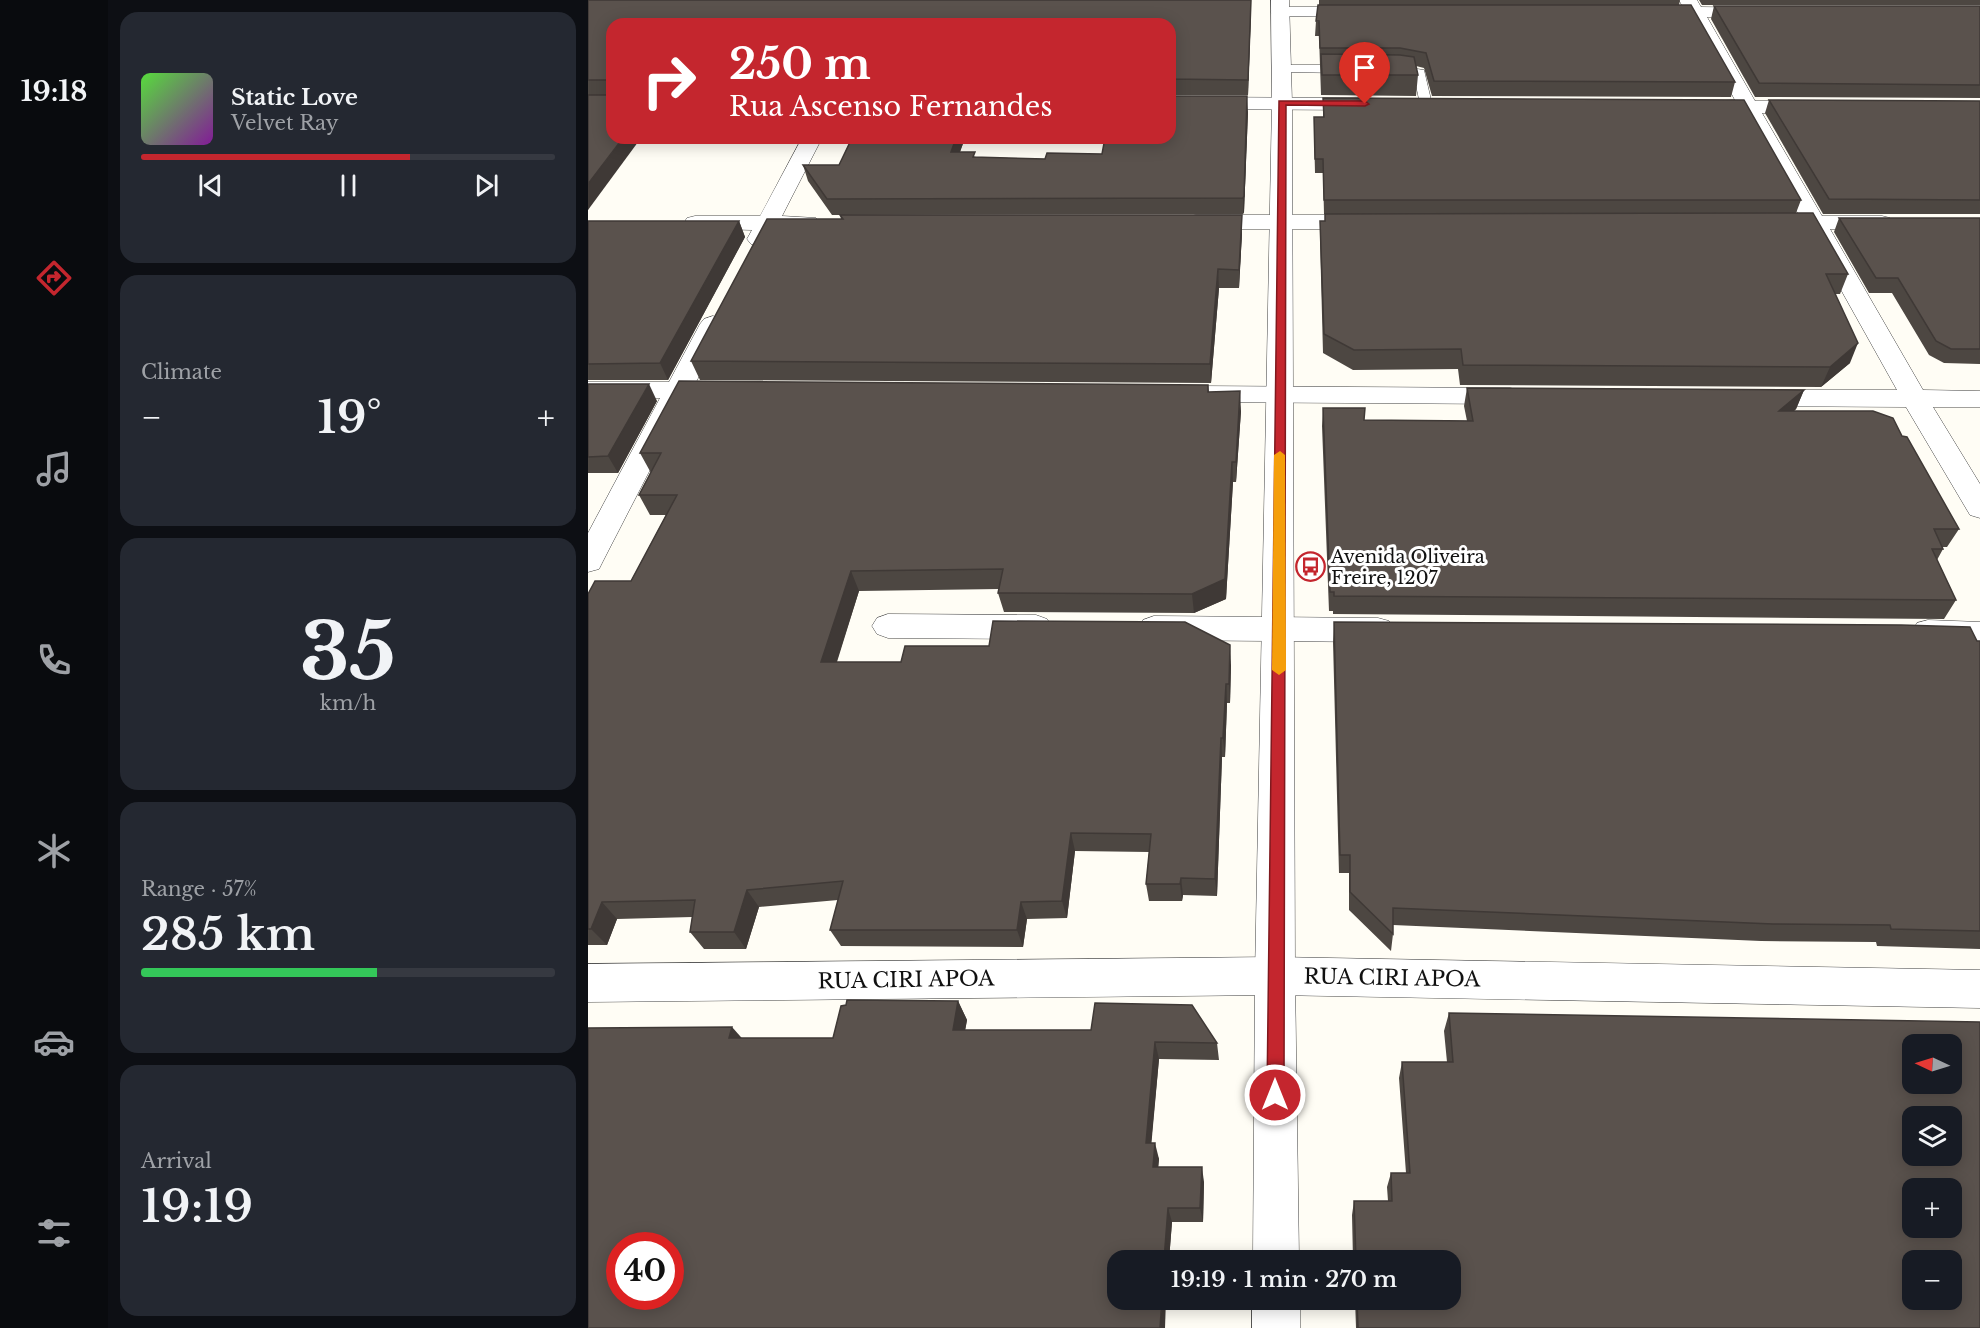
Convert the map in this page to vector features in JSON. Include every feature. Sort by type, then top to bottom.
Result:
[{"type":"street","points":[[1257,4],[1375,12]]},
{"type":"street","points":[[1276,1250],[1275,976],[1280,629],[1282,103],[1280,5]]},
{"type":"street","points":[[1692,6],[1915,399],[1980,508]]},
{"type":"street","points":[[1636,12],[1692,6],[1778,12]]},
{"type":"street","points":[[1176,103],[1382,104]]},
{"type":"street","points":[[1404,104],[1450,104]]},
{"type":"street","points":[[1681,106],[1831,107]]},
{"type":"street","points":[[745,264],[809,144]]},
{"type":"street","points":[[1173,222],[1387,222]]},
{"type":"street","points":[[1754,222],[1908,223]]},
{"type":"street","points":[[672,223],[827,223]]},
{"type":"street","points":[[588,561],[723,306]]},
{"type":"street","points":[[588,390],[737,390]]},
{"type":"street","points":[[1174,394],[1532,397]]},
{"type":"street","points":[[1735,398],[1980,399]]},
{"type":"street","points":[[888,626],[1066,627]]},
{"type":"street","points":[[1125,628],[1411,630]]},
{"type":"street","points":[[1900,631],[1980,634]]},
{"type":"street","name":"RUA CIRI APOA","points":[[588,983],[1275,976],[1980,989]]},
{"type":"street","points":[[1276,1310],[1276,1328]]},
{"type":"lane","points":[[1281,69],[1399,69],[1420,73],[1426,104]]},
{"type":"building","points":[[588,0],[1251,0],[1248,80],[1176,79],[1176,18],[606,18],[606,80],[588,80]]},
{"type":"building","points":[[1318,5],[1691,5],[1735,82],[1434,81],[1426,53],[1400,48],[1320,48],[1319,21],[1316,21]]},
{"type":"building","points":[[1714,6],[1980,6],[1980,85],[1759,83]]},
{"type":"building","points":[[1321,54],[1414,57],[1418,75],[1322,75]]},
{"type":"building","points":[[588,95],[606,95],[606,144],[618,144],[588,184]]},
{"type":"building","points":[[1176,96],[1247,96],[1243,198],[827,199],[803,165],[839,165],[849,144],[954,144],[951,152],[975,152],[973,157],[1045,159],[1047,153],[1102,154],[1104,144],[1176,144]]},
{"type":"building","points":[[1323,98],[1744,100],[1801,200],[1324,200],[1323,159],[1315,159],[1314,117],[1324,117]]},
{"type":"building","points":[[1769,100],[1980,101],[1980,200],[1829,199]]},
{"type":"building","points":[[1813,213],[1848,274],[1826,274],[1858,343],[1830,367],[1463,365],[1461,349],[1354,350],[1324,334],[1320,221],[1325,221],[1325,214]]},
{"type":"building","points":[[840,215],[1242,215],[1239,270],[1218,269],[1210,364],[691,361],[767,219],[843,219]]},
{"type":"building","points":[[1839,218],[1980,218],[1980,349],[1951,349],[1936,341],[1898,278],[1876,278]]},
{"type":"building","points":[[588,221],[739,221],[660,363],[588,364]]},
{"type":"building","points":[[679,381],[1208,385],[1208,392],[1240,391],[1236,462],[1232,462],[1225,579],[1192,594],[998,593],[1003,569],[851,571],[821,662],[901,662],[905,646],[989,646],[993,621],[1185,622],[1230,645],[1229,684],[1226,684],[1223,738],[1221,738],[1215,879],[1181,878],[1180,884],[1146,884],[1151,834],[1071,833],[1062,901],[1021,902],[1017,930],[830,930],[843,881],[747,890],[734,932],[690,932],[695,900],[602,902],[591,929],[588,929],[588,594],[595,581],[631,581],[677,495],[639,495],[661,453],[640,453]]},
{"type":"building","points":[[588,384],[649,384],[608,456],[588,457]]},
{"type":"building","points":[[1467,388],[1804,390],[1779,411],[1873,411],[1893,418],[1902,436],[1907,437],[1959,529],[1934,529],[1943,549],[1932,549],[1956,600],[1334,596],[1334,592],[1330,592],[1323,408],[1365,408],[1364,420],[1473,421]]},
{"type":"building","points":[[1334,622],[1970,627],[1977,641],[1980,641],[1980,931],[1891,929],[1890,925],[1773,924],[1393,908],[1393,934],[1350,892],[1350,855],[1340,855]]},
{"type":"building","points":[[847,1000],[958,1001],[953,1030],[1091,1030],[1095,1003],[1192,1005],[1217,1043],[1155,1042],[1146,1143],[1155,1143],[1153,1167],[1202,1167],[1200,1208],[1168,1208],[1165,1250],[1107,1250],[1107,1310],[1161,1310],[1160,1328],[588,1328],[588,1028],[732,1027],[729,1038],[833,1038],[841,1006],[846,1005]]},
{"type":"building","points":[[1449,1013],[1980,1022],[1980,1328],[1358,1328],[1357,1310],[1461,1310],[1461,1250],[1356,1250],[1354,1201],[1392,1201],[1391,1173],[1410,1173],[1402,1062],[1453,1062]]},
{"type":"slow traffic","points":[[1279,670],[1280,455]]},
{"type":"place","name":"Avenida Oliveira Freire, 1207","points":[[1310,567]]},
{"type":"route","points":[[1275,1095],[1282,103],[1365,104]]}]
